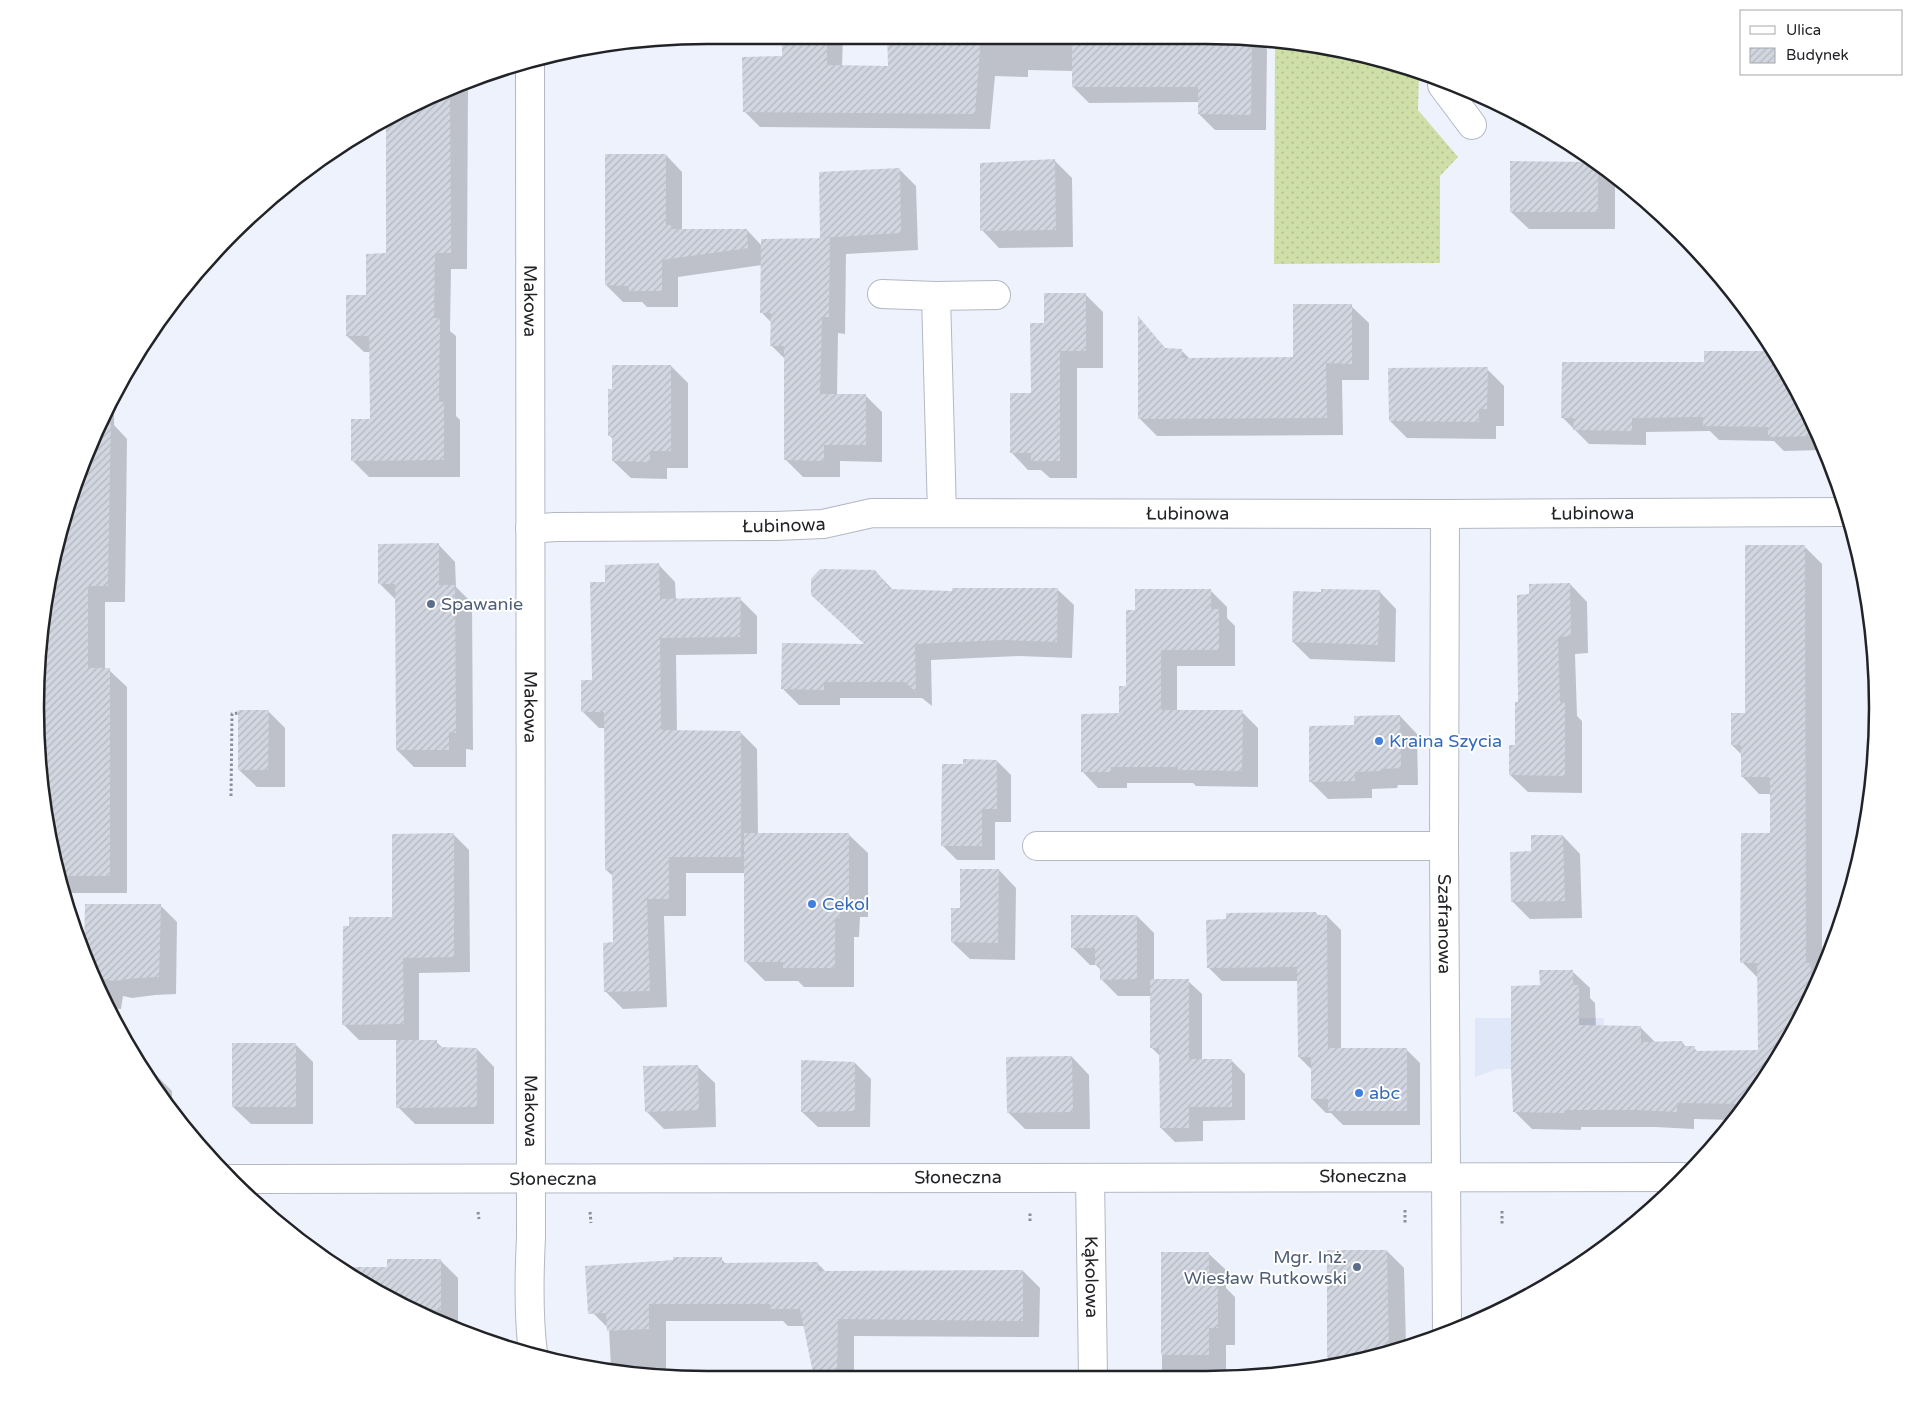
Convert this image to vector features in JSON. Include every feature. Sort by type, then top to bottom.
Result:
[{"type":"street","name":"Makowa","points":[[530,68],[531,1180],[528,1287],[533,1348]]},
{"type":"street","points":[[1445,88],[1472,124]]},
{"type":"street","points":[[882,294],[936,296],[996,295]]},
{"type":"street","points":[[936,296],[942,513]]},
{"type":"street","name":"Łubinowa","points":[[530,529],[555,527],[823,524],[872,513],[1445,514],[1840,512]]},
{"type":"street","name":"Szafranowa","points":[[1445,514],[1444,846],[1447,1326]]},
{"type":"street","points":[[1037,846],[1444,846]]},
{"type":"street","name":"Słoneczna","points":[[240,1179],[1675,1177]]},
{"type":"street","name":"Kąkolowa","points":[[1090,1178],[1092,1371]]},
{"type":"path","points":[[231,796],[232,714],[238,713]]},
{"type":"shaded area","points":[[1475,1018],[1604,1018],[1603,1049],[1513,1069],[1497,1069],[1475,1077]]},
{"type":"green space","points":[[1275,47],[1377,66],[1419,79],[1418,110],[1458,157],[1440,176],[1440,263],[1274,264]]},
{"type":"building","points":[[782,44],[827,44],[827,65],[888,66],[887,44],[980,44],[975,114],[743,112],[742,57],[782,56]]},
{"type":"building","points":[[1072,44],[1252,45],[1251,115],[1198,114],[1198,87],[1072,87]]},
{"type":"building","points":[[450,95],[451,253],[435,253],[434,318],[440,318],[439,402],[444,402],[444,460],[351,461],[351,419],[370,419],[369,336],[346,336],[346,295],[366,295],[366,254],[386,253],[386,127]]},
{"type":"building","points":[[605,154],[666,154],[666,225],[671,225],[671,229],[747,229],[748,248],[662,260],[662,291],[629,291],[628,286],[605,285]]},
{"type":"building","points":[[1055,159],[1056,230],[980,231],[980,163]]},
{"type":"building","points":[[1510,161],[1582,162],[1598,173],[1598,212],[1510,212]]},
{"type":"building","points":[[900,168],[901,233],[820,238],[819,172]]},
{"type":"building","points":[[830,238],[829,317],[822,317],[820,394],[866,394],[866,445],[824,445],[824,461],[784,460],[784,346],[770,346],[771,313],[760,313],[761,239]]},
{"type":"building","points":[[1044,293],[1086,293],[1086,351],[1060,351],[1060,461],[1031,461],[1031,453],[1010,453],[1010,393],[1031,393],[1030,323],[1044,323]]},
{"type":"building","points":[[1293,304],[1352,304],[1352,364],[1326,363],[1327,418],[1138,419],[1138,316],[1165,348],[1182,349],[1182,358],[1293,357]]},
{"type":"building","points":[[1704,351],[1764,351],[1801,414],[1811,436],[1768,437],[1768,427],[1703,426],[1703,417],[1632,418],[1632,431],[1573,430],[1574,418],[1561,418],[1562,362],[1704,362]]},
{"type":"building","points":[[612,365],[671,365],[671,451],[650,451],[650,462],[612,461],[612,436],[608,436],[608,389],[612,389]]},
{"type":"building","points":[[1488,367],[1487,409],[1479,409],[1479,422],[1389,421],[1388,368]]},
{"type":"building","points":[[111,416],[108,586],[88,586],[88,668],[110,668],[110,876],[65,876],[49,794],[44,708],[45,664],[49,621],[66,536],[94,453]]},
{"type":"building","points":[[439,543],[439,585],[455,585],[456,733],[449,732],[449,750],[396,750],[395,584],[378,584],[378,544]]},
{"type":"building","points":[[1745,545],[1805,545],[1806,963],[1811,963],[1811,979],[1780,1039],[1738,1104],[1677,1103],[1677,1112],[1565,1110],[1564,1113],[1513,1112],[1511,986],[1540,985],[1539,970],[1573,970],[1573,985],[1579,985],[1579,1025],[1641,1026],[1641,1042],[1682,1041],[1682,1046],[1695,1046],[1695,1051],[1758,1050],[1757,963],[1740,963],[1741,833],[1770,833],[1770,777],[1741,777],[1741,745],[1731,745],[1731,713],[1745,713]]},
{"type":"building","points":[[659,563],[660,599],[741,597],[740,637],[660,638],[661,730],[741,731],[741,857],[669,857],[669,899],[647,899],[650,991],[604,992],[603,943],[613,942],[612,870],[605,870],[604,712],[581,712],[581,680],[592,680],[590,582],[605,582],[605,565]]},
{"type":"building","points":[[820,569],[875,570],[890,589],[952,591],[952,588],[1058,588],[1057,642],[1002,640],[915,644],[916,692],[905,682],[824,682],[824,690],[781,689],[782,643],[864,644],[811,595],[811,579]]},
{"type":"building","points":[[1570,583],[1571,636],[1558,637],[1560,702],[1565,703],[1565,776],[1509,775],[1509,745],[1515,745],[1515,702],[1518,702],[1517,595],[1529,594],[1529,584]]},
{"type":"building","points":[[1135,589],[1211,589],[1211,609],[1219,609],[1219,650],[1161,650],[1161,710],[1243,710],[1242,771],[1178,770],[1178,767],[1111,767],[1111,772],[1081,772],[1081,714],[1119,713],[1119,686],[1126,686],[1126,610],[1135,610]]},
{"type":"building","points":[[1321,589],[1380,590],[1378,645],[1292,642],[1293,591],[1321,592]]},
{"type":"building","points":[[238,710],[269,710],[268,770],[238,770]]},
{"type":"building","points":[[1400,715],[1401,768],[1355,772],[1355,781],[1309,782],[1309,726],[1354,725],[1354,716]]},
{"type":"building","points":[[963,759],[997,760],[997,809],[982,809],[982,846],[941,846],[942,764],[963,764]]},
{"type":"building","points":[[454,833],[454,957],[403,958],[404,1024],[342,1025],[343,926],[349,926],[349,917],[392,917],[392,834]]},
{"type":"building","points":[[744,833],[849,833],[849,898],[841,898],[840,918],[835,918],[835,968],[783,968],[783,962],[744,962]]},
{"type":"building","points":[[1531,835],[1563,835],[1565,901],[1511,902],[1510,852],[1531,851]]},
{"type":"building","points":[[960,869],[999,869],[998,943],[951,942],[951,908],[960,908]]},
{"type":"building","points":[[85,904],[161,904],[159,977],[113,981],[102,978],[84,936]]},
{"type":"building","points":[[1316,912],[1316,915],[1327,915],[1328,1048],[1407,1048],[1407,1111],[1328,1111],[1328,1099],[1311,1099],[1311,1057],[1298,1057],[1297,967],[1207,968],[1206,920],[1226,919],[1226,913]]},
{"type":"building","points":[[1071,915],[1137,915],[1137,979],[1100,980],[1100,966],[1095,965],[1095,948],[1071,948]]},
{"type":"building","points":[[1150,979],[1189,979],[1189,1059],[1232,1059],[1232,1107],[1189,1107],[1189,1128],[1160,1128],[1159,1048],[1150,1048]]},
{"type":"building","points":[[396,1040],[437,1040],[437,1047],[477,1048],[477,1107],[396,1108]]},
{"type":"building","points":[[232,1043],[296,1043],[296,1107],[232,1107]]},
{"type":"building","points":[[1072,1056],[1073,1112],[1007,1113],[1006,1057]]},
{"type":"building","points":[[801,1060],[855,1062],[855,1111],[801,1112]]},
{"type":"building","points":[[698,1065],[699,1110],[645,1112],[643,1066]]},
{"type":"building","points":[[1327,1250],[1387,1250],[1389,1345],[1340,1357],[1327,1357]]},
{"type":"building","points":[[1161,1252],[1209,1252],[1209,1279],[1218,1278],[1218,1328],[1209,1328],[1209,1355],[1161,1355]]},
{"type":"building","points":[[673,1257],[722,1257],[722,1263],[818,1262],[818,1271],[1023,1270],[1023,1321],[838,1319],[837,1371],[813,1371],[800,1309],[770,1309],[770,1304],[649,1304],[649,1329],[607,1331],[606,1313],[588,1314],[585,1266],[673,1260]]},
{"type":"building","points":[[387,1259],[441,1259],[441,1310],[429,1310],[414,1303],[352,1267],[387,1267]]},
{"type":"place","name":"Spawanie","points":[[431,604]]},
{"type":"place","name":"Kraina Szycia","points":[[1379,741]]},
{"type":"place","name":"Cekol","points":[[812,904]]},
{"type":"place","name":"abc","points":[[1359,1093]]},
{"type":"place","name":"Mgr. Inż. Wiesław Rutkowski","points":[[1357,1267]]}]
